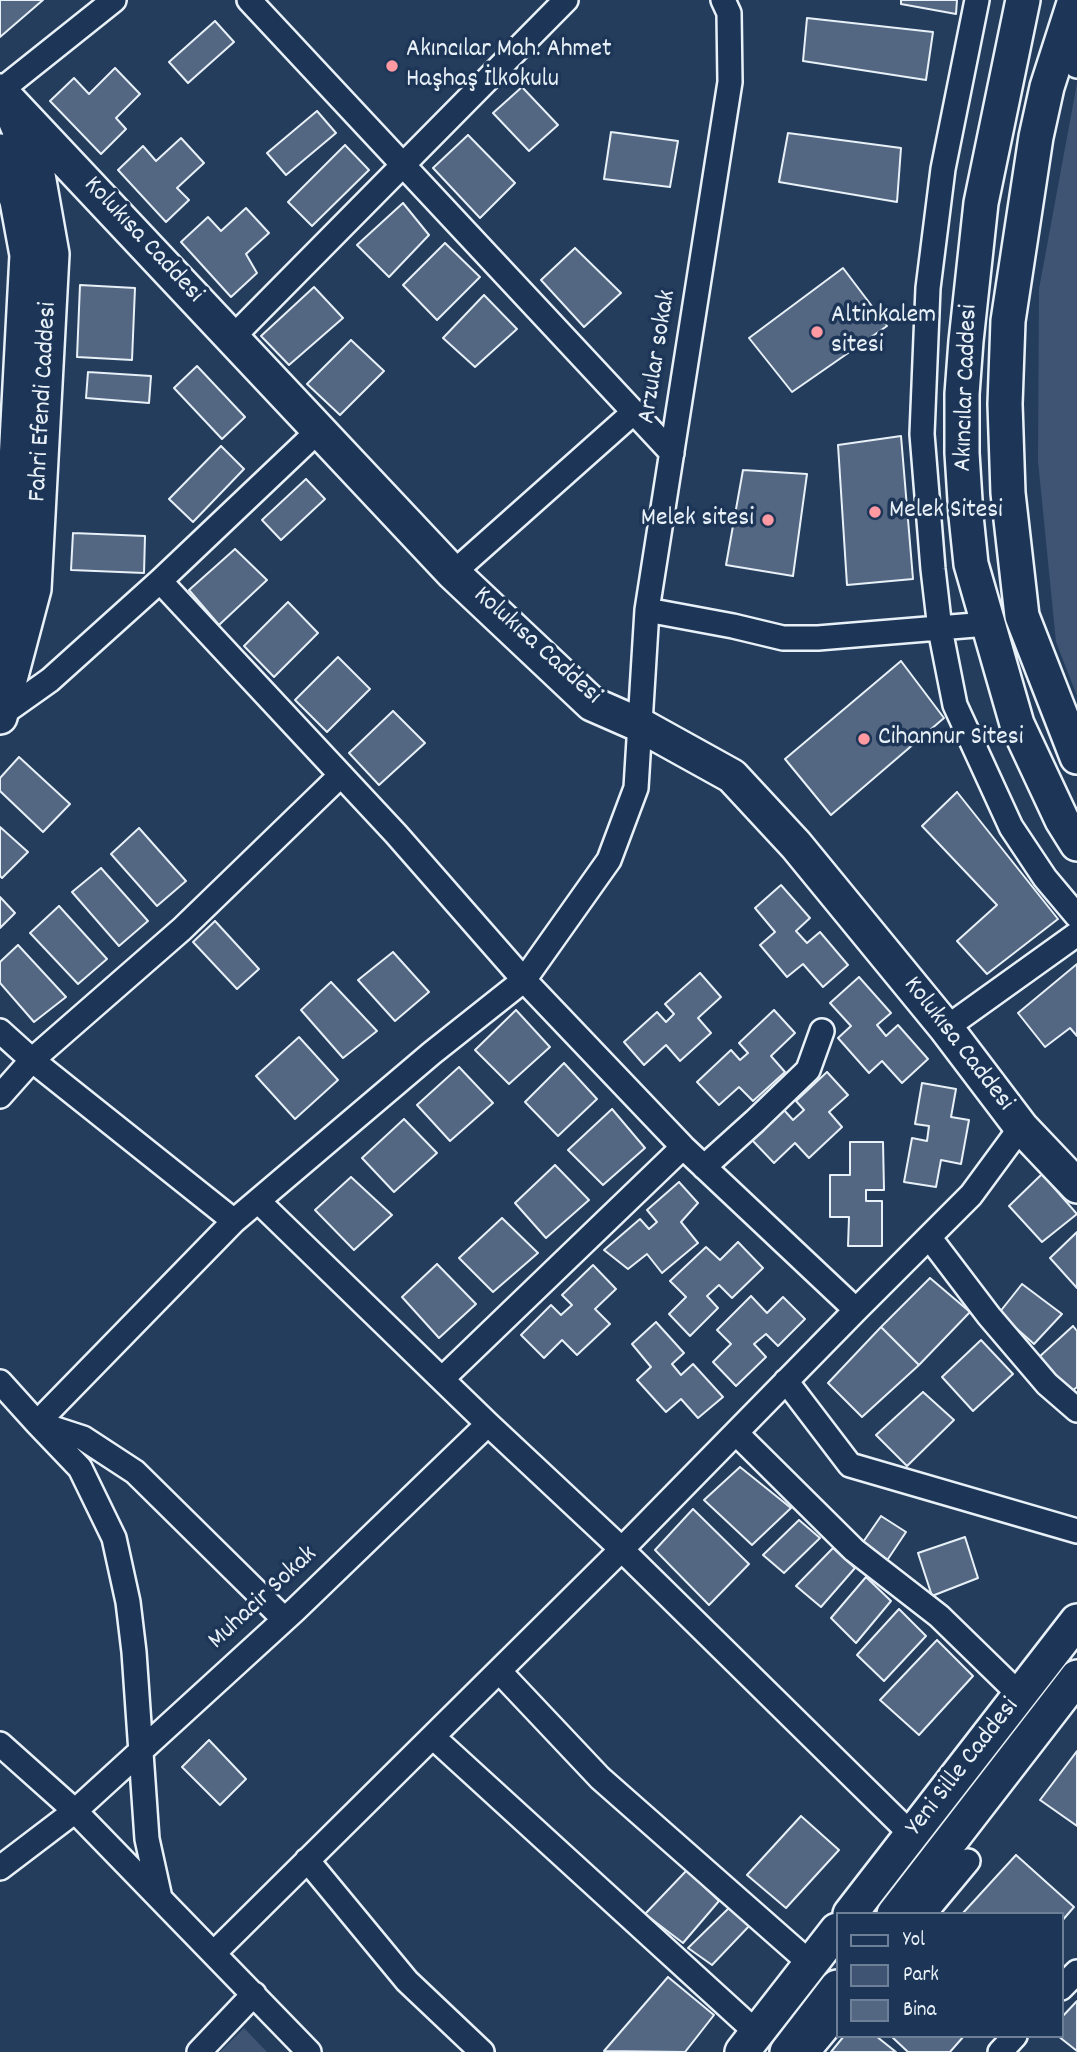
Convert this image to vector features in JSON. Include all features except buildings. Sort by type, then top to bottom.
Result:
[{"type":"street","points":[[0,91],[114,0]]},
{"type":"street","points":[[249,0],[672,453]]},
{"type":"street","points":[[232,338],[566,0]]},
{"type":"street","name":"Arzular sokak","points":[[37,1423],[234,1221],[524,980],[609,860],[636,788],[648,610],[730,82],[729,13],[723,0]]},
{"type":"street","points":[[977,0],[943,169],[928,289],[922,434],[940,629],[956,705],[1011,827],[1045,878],[1077,916]]},
{"type":"street","name":"Akıncılar Caddesi","points":[[1023,0],[981,203],[962,394],[962,453],[971,564],[987,624],[1017,724],[1062,820],[1077,844]]},
{"type":"street","name":"Akıncılar Caddesi","points":[[1075,0],[1044,99],[1020,231],[1008,321],[1005,404],[1009,505],[1022,616],[1077,757]]},
{"type":"street","points":[[1063,32],[1077,66]]},
{"type":"street","name":"Kolukısa Caddesi","points":[[0,91],[453,573],[592,704],[640,725],[732,776],[796,845],[946,1028],[1021,1126],[1077,1186]]},
{"type":"street","name":"Fahri Efendi Caddesi","points":[[0,91],[38,175],[52,254],[34,589],[1,716]]},
{"type":"street","name":"Fahri Efendi Caddesi","points":[[0,151],[17,201],[27,255],[12,536],[0,643]]},
{"type":"street","points":[[453,573],[634,412]]},
{"type":"street","points":[[1,716],[50,680],[160,581],[318,431]]},
{"type":"street","points":[[160,581],[341,775],[524,980],[683,1147],[856,1310]]},
{"type":"street","points":[[648,610],[783,638],[987,624]]},
{"type":"street","points":[[0,1096],[32,1060],[182,929],[341,775]]},
{"type":"street","points":[[946,1028],[1077,934]]},
{"type":"street","points":[[0,1031],[32,1060],[234,1221]]},
{"type":"street","points":[[704,1167],[808,1070],[822,1031]]},
{"type":"street","points":[[214,1952],[621,1550],[971,1195],[1021,1126]]},
{"type":"street","points":[[442,1379],[683,1147]]},
{"type":"street","points":[[258,1201],[912,1835]]},
{"type":"street","points":[[929,1237],[989,1316],[1047,1384],[1077,1410]]},
{"type":"street","points":[[786,1381],[850,1465],[1077,1531]]},
{"type":"street","points":[[0,1382],[80,1468],[114,1538],[128,1602],[147,1839],[160,1898]]},
{"type":"street","points":[[37,1423],[83,1438],[135,1472],[284,1619]]},
{"type":"street","name":"Muhacir Sokak","points":[[0,1868],[75,1811],[284,1619],[488,1424]]},
{"type":"street","points":[[736,1433],[854,1550],[939,1616],[1015,1691]]},
{"type":"street","points":[[837,1912],[1015,1691],[1077,1607]]},
{"type":"street","name":"Yeni Sille Caddesi","points":[[852,1912],[912,1835],[1015,1691],[1077,1621]]},
{"type":"street","points":[[499,1671],[600,1778],[811,1964]]},
{"type":"street","name":"Yeni Sille Caddesi","points":[[896,1912],[1077,1677]]},
{"type":"street","points":[[433,1737],[749,2042],[836,1931]]},
{"type":"street","points":[[0,1744],[75,1811],[309,2052]]},
{"type":"street","points":[[307,1860],[407,1981],[482,2052]]},
{"type":"street","points":[[925,1912],[968,1861]]},
{"type":"street","points":[[724,2052],[836,1913]]},
{"type":"street","points":[[1063,1987],[1077,1972]]},
{"type":"street","points":[[787,2052],[836,1988]]},
{"type":"street","points":[[199,2052],[254,1994]]},
{"type":"street","points":[[808,2052],[836,2018]]},
{"type":"street","points":[[1000,2052],[1013,2038]]},
{"type":"green space","points":[[1077,83],[1077,696],[1056,642],[1038,461],[1039,289]]},
{"type":"green space","points":[[244,2028],[267,2052],[220,2052]]},
{"type":"place","name":"Akıncılar Mah. Ahmet Haşhaş İlkokulu","points":[[392,66]]},
{"type":"place","name":"Altinkalem sitesi","points":[[817,332]]},
{"type":"place","name":"Melek Sitesi","points":[[875,512]]},
{"type":"place","name":"Melek sitesi","points":[[768,520]]},
{"type":"place","name":"Cihannur Sitesi","points":[[864,739]]}]
